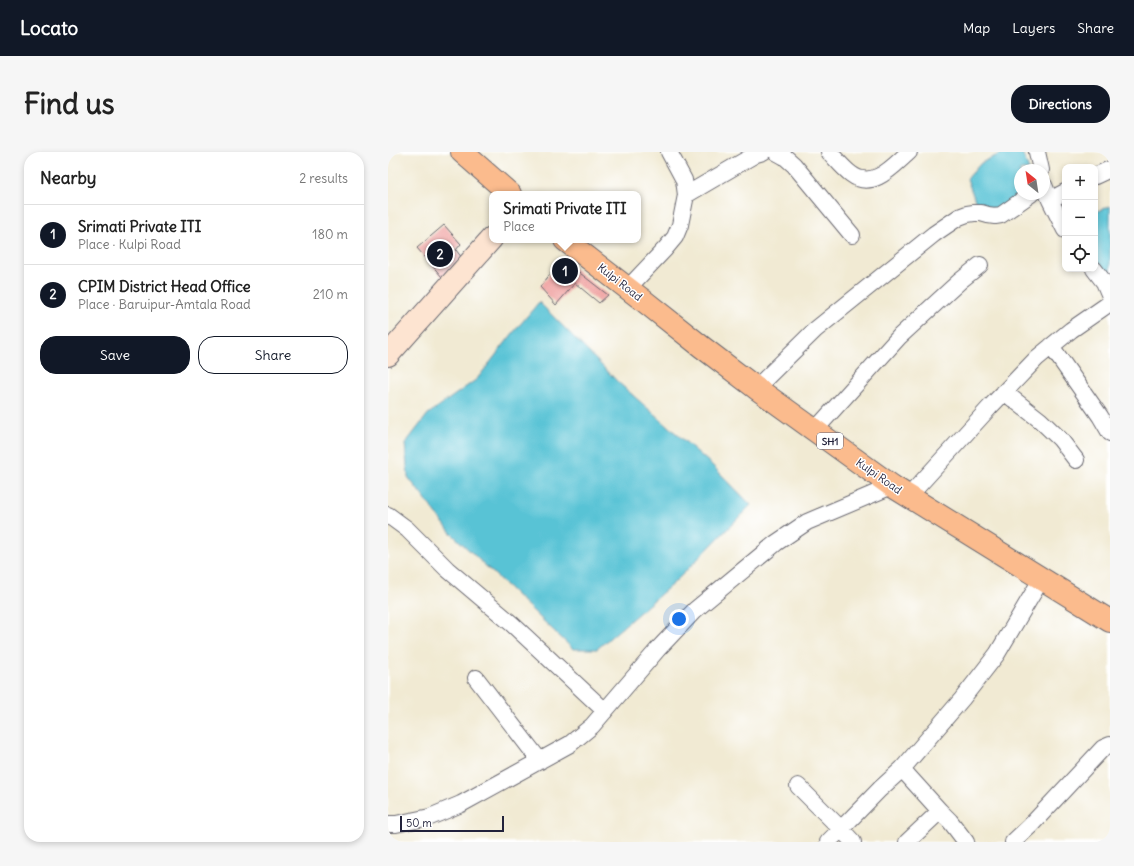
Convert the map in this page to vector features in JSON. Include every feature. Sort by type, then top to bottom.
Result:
[{"type":"main road","points":[[462,152],[504,189]]},
{"type":"main road","name":"Kulpi Road","points":[[569,243],[756,388],[901,491],[1110,621]]},
{"type":"main road","points":[[388,355],[486,245]]},
{"type":"street","points":[[628,288],[665,249],[675,237],[680,226],[686,195],[684,180],[669,152]]},
{"type":"street","points":[[686,195],[756,154],[763,152]]},
{"type":"street","points":[[776,152],[785,156],[794,165],[852,235]]},
{"type":"street","points":[[829,152],[851,174],[861,180],[874,179],[885,173],[909,152]]},
{"type":"street","points":[[1037,152],[1040,164]]},
{"type":"street","points":[[1098,175],[1110,169]]},
{"type":"street","points":[[1050,189],[1062,191]]},
{"type":"street","points":[[1050,197],[1062,223]]},
{"type":"street","points":[[756,388],[815,330],[934,234],[959,217],[974,213],[995,216],[1001,215],[1022,200]]},
{"type":"street","points":[[815,430],[900,336],[960,281],[980,265]]},
{"type":"street","points":[[1096,272],[1104,282],[1110,296]]},
{"type":"street","points":[[388,824],[396,824],[430,817],[455,807],[570,744],[592,726],[658,649],[696,610],[776,543],[807,522],[901,491],[1004,392],[1037,358],[1071,330],[1110,303]]},
{"type":"street","points":[[1051,346],[1100,416],[1110,433]]},
{"type":"street","points":[[1004,392],[1046,425],[1060,439],[1076,460]]},
{"type":"street","points":[[388,515],[407,529],[447,569],[512,624],[604,711]]},
{"type":"street","points":[[828,842],[880,789],[902,769],[935,732],[997,654],[1042,578]]},
{"type":"street","points":[[476,678],[540,761]]},
{"type":"street","points":[[1013,842],[1030,826],[1103,748],[1110,745]]},
{"type":"street","points":[[902,769],[950,821],[966,842]]},
{"type":"street","points":[[798,786],[853,842]]},
{"type":"street","points":[[907,842],[940,811]]},
{"type":"water","points":[[1004,152],[1022,152],[1027,164],[1014,164],[1014,200],[1016,200],[988,213],[976,203],[967,179],[981,163]]},
{"type":"water","points":[[1110,206],[1110,281],[1098,262],[1098,211]]},
{"type":"water","points":[[539,302],[619,383],[712,465],[751,505],[676,581],[597,649],[573,649],[451,533],[408,477],[405,444],[428,414],[477,379]]},
{"type":"building","points":[[444,225],[461,244],[456,250],[462,258],[442,277],[417,248]]},
{"type":"building","points":[[562,259],[608,295],[599,303],[575,283],[556,305],[540,287]]},
{"type":"place","name":"CPIM District Head Office","points":[[440,254]]},
{"type":"place","name":"Srimati Private ITI","points":[[565,271]]}]
